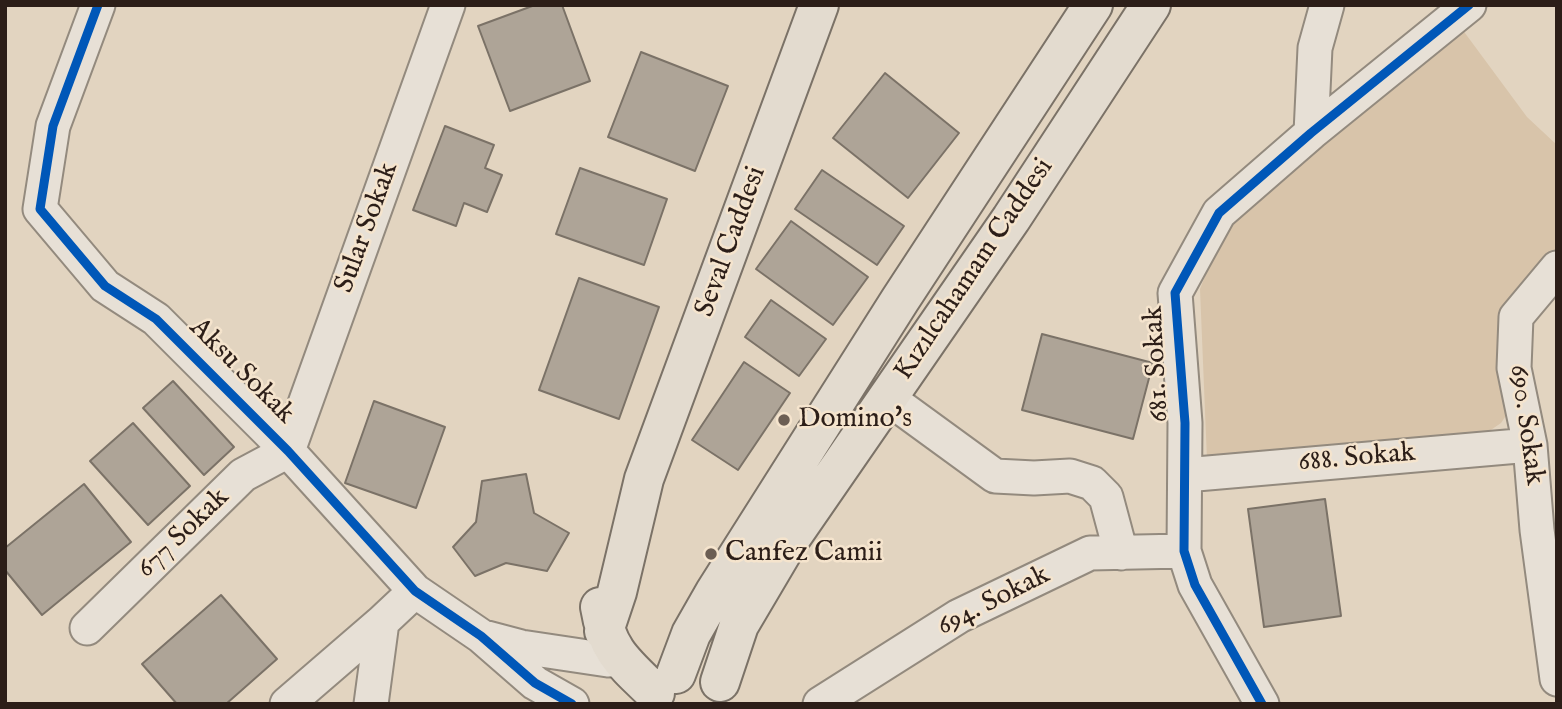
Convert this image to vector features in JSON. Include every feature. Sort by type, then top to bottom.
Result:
[{"type":"main road","name":"Seval Caddesi","points":[[612,645],[597,591],[607,552],[644,479],[819,5]]},
{"type":"main road","name":"Kızılcahamam Caddesi","points":[[661,690],[715,592],[900,300],[1093,5]]},
{"type":"main road","name":"Kızılcahamam Caddesi","points":[[726,693],[739,625],[788,542],[1012,219],[1151,5]]},
{"type":"main road","points":[[612,645],[661,690],[699,672],[710,676],[726,693]]},
{"type":"street","name":"Aksu Sokak","points":[[98,5],[53,126],[40,209],[105,286],[156,318],[288,451],[415,591],[481,636],[535,683],[572,704]]},
{"type":"street","name":"Sular Sokak","points":[[288,451],[448,5]]},
{"type":"street","points":[[1311,133],[1315,48],[1327,5]]},
{"type":"street","name":"681. Sokak","points":[[1262,704],[1204,602],[1184,551],[1185,423],[1175,293],[1219,214],[1311,133],[1469,5]]},
{"type":"street","name":"690. Sokak","points":[[1557,268],[1516,317],[1514,368],[1530,445],[1537,530],[1557,679]]},
{"type":"street","points":[[888,398],[995,476],[1070,476],[1092,484],[1106,497],[1121,552]]},
{"type":"street","name":"688. Sokak","points":[[1185,475],[1530,445]]},
{"type":"street","name":"677 Sokak","points":[[87,628],[243,475],[288,451]]},
{"type":"street","name":"694. Sokak","points":[[820,704],[960,616],[1090,553],[1184,551]]},
{"type":"street","points":[[287,704],[415,591]]},
{"type":"street","points":[[372,704],[382,622]]},
{"type":"street","name":"Aksu Sokak","points":[[481,636],[533,649],[608,660],[612,645]]},
{"type":"shaded area","points":[[1462,29],[1527,117],[1557,145],[1557,253],[1499,325],[1507,414],[1501,423],[1482,436],[1207,460],[1200,289],[1227,220]]},
{"type":"building","points":[[535,5],[562,5],[590,81],[510,111],[478,26]]},
{"type":"building","points":[[641,52],[728,86],[695,171],[608,137]]},
{"type":"building","points":[[885,73],[959,133],[908,198],[833,138]]},
{"type":"building","points":[[445,126],[494,145],[485,168],[502,175],[487,212],[464,203],[456,226],[413,210]]},
{"type":"building","points":[[580,168],[667,199],[644,265],[556,234]]},
{"type":"building","points":[[822,170],[904,226],[877,265],[795,209]]},
{"type":"building","points":[[791,221],[868,277],[833,325],[756,269]]},
{"type":"building","points":[[579,278],[659,307],[619,419],[539,390]]},
{"type":"building","points":[[771,300],[826,339],[799,376],[745,337]]},
{"type":"building","points":[[1042,334],[1153,363],[1133,439],[1022,410]]},
{"type":"building","points":[[744,362],[790,393],[738,470],[692,440]]},
{"type":"building","points":[[173,381],[234,447],[204,475],[143,408]]},
{"type":"building","points":[[374,401],[445,427],[416,508],[345,483]]},
{"type":"building","points":[[133,423],[190,486],[148,525],[90,461]]},
{"type":"building","points":[[526,474],[534,513],[569,533],[547,571],[506,563],[475,576],[453,547],[476,522],[482,481]]},
{"type":"building","points":[[84,484],[131,542],[42,615],[5,570],[5,548]]},
{"type":"building","points":[[1325,499],[1341,616],[1264,627],[1248,509]]},
{"type":"building","points":[[221,595],[277,659],[226,704],[177,704],[142,664]]},
{"type":"cycle path","points":[[98,5],[53,126],[40,209],[105,286],[156,319],[288,451],[415,591],[481,636],[535,683],[572,704]]},
{"type":"cycle path","points":[[1262,704],[1195,585],[1184,551],[1185,423],[1175,293],[1219,213],[1311,133],[1469,5]]},
{"type":"place","name":"Domino's","points":[[784,420]]},
{"type":"place","name":"Canfez Camii","points":[[711,554]]}]
